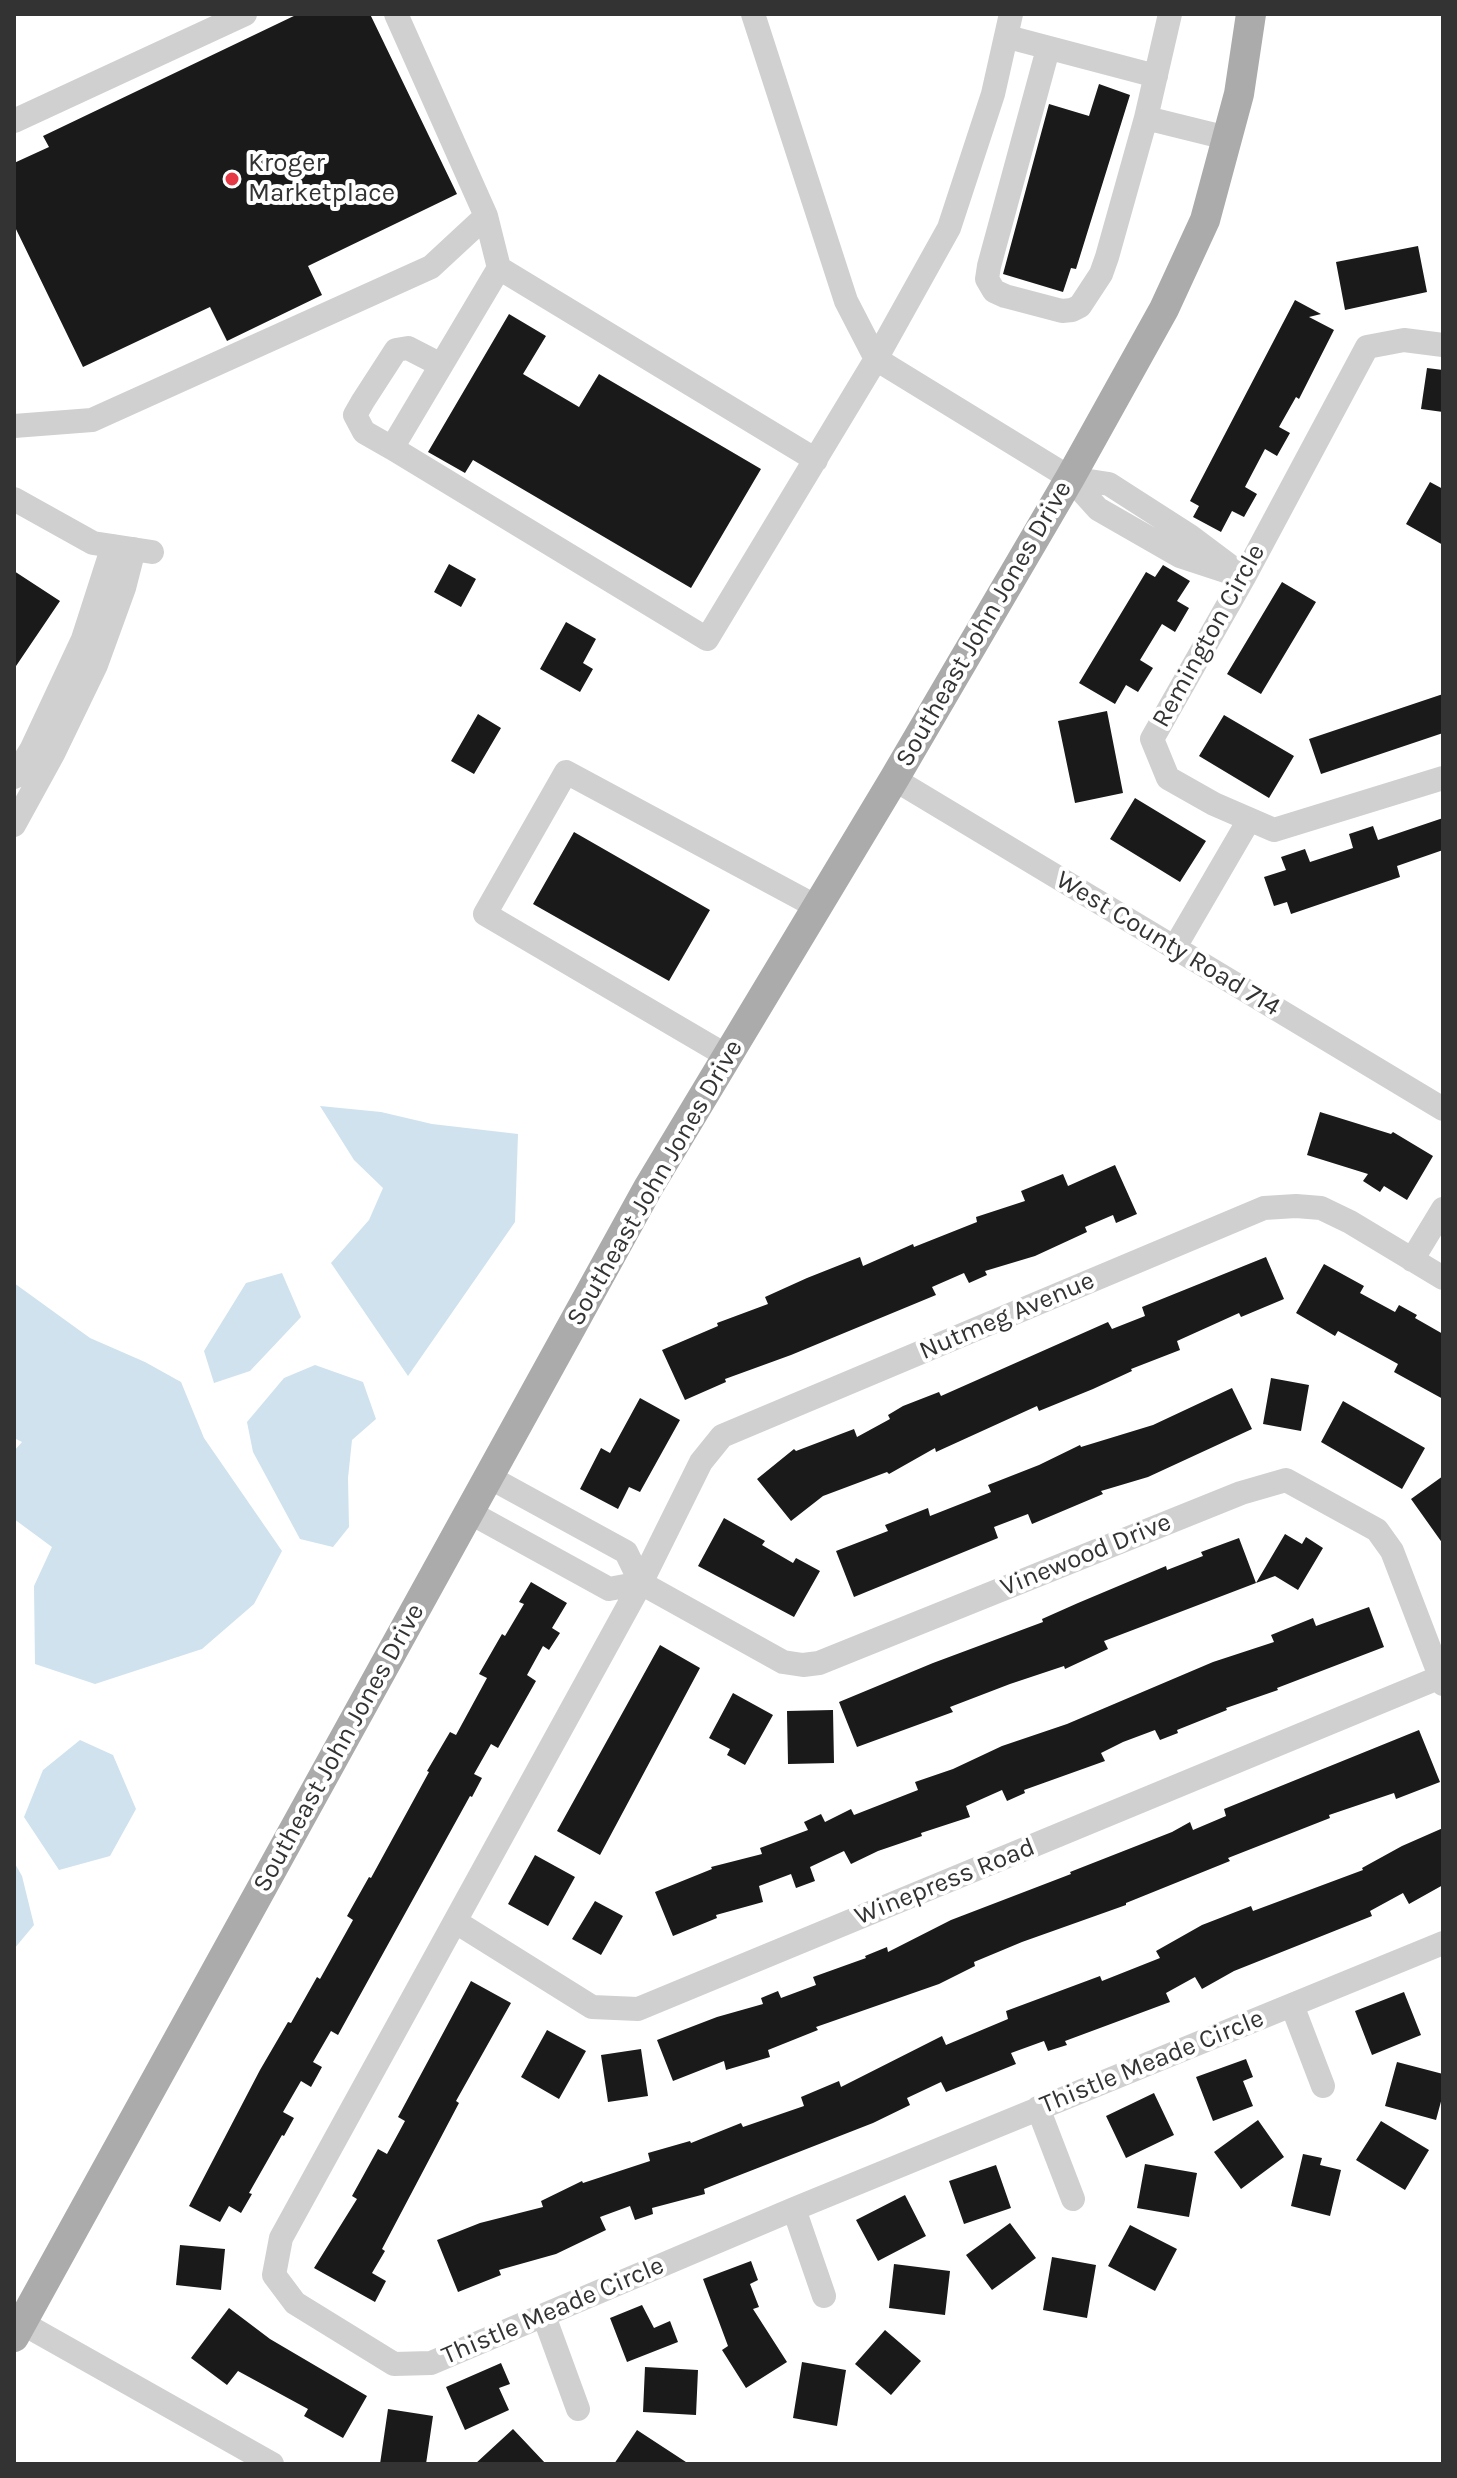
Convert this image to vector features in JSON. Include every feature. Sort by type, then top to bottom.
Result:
[{"type":"main road","name":"Southeast John Jones Drive","points":[[18,2330],[648,1188],[894,779],[1070,478],[1164,309],[1205,220],[1239,94],[1251,14]]},
{"type":"street","points":[[14,121],[245,14]]},
{"type":"street","points":[[396,14],[486,216],[499,268],[816,460]]},
{"type":"street","points":[[753,14],[846,301],[876,359],[1070,478],[1109,484],[1190,536],[1244,577]]},
{"type":"street","points":[[1048,49],[987,279],[994,291],[1005,296],[1062,311],[1080,306],[1101,274],[1146,118],[1170,14]]},
{"type":"street","points":[[441,365],[408,348],[396,350],[355,415],[364,432],[707,639],[876,359],[949,228],[993,94],[1009,26],[1048,49],[1156,76]]},
{"type":"street","points":[[1146,118],[1227,138]]},
{"type":"street","points":[[14,426],[92,420],[431,267],[486,216]]},
{"type":"street","points":[[392,448],[499,268]]},
{"type":"street","name":"Remington Circle","points":[[1443,345],[1404,340],[1367,347],[1244,577],[1152,739],[1168,778],[1274,830],[1443,778]]},
{"type":"street","points":[[14,499],[93,543],[133,549]]},
{"type":"street","points":[[14,777],[31,750],[83,639],[133,549]]},
{"type":"street","points":[[14,825],[96,665],[124,588],[133,549]]},
{"type":"street","points":[[727,1056],[485,914],[566,772],[817,907]]},
{"type":"street","name":"West County Road 714","points":[[894,779],[1443,1109]]},
{"type":"street","points":[[1175,947],[1249,820]]},
{"type":"street","name":"Nutmeg Avenue","points":[[641,1583],[701,1462],[722,1436],[1264,1208],[1321,1208],[1443,1278]]},
{"type":"street","points":[[1412,1260],[1443,1209]]},
{"type":"street","points":[[469,1512],[609,1589],[641,1583],[626,1552],[489,1477]]},
{"type":"street","name":"Vinewood Drive","points":[[641,1583],[783,1662],[803,1665],[819,1663],[1241,1493],[1286,1480],[1377,1530],[1392,1551],[1442,1679]]},
{"type":"street","name":"Thistle Meade Circle","points":[[641,1583],[281,2238],[274,2275],[295,2303],[394,2364],[431,2363],[794,2209],[1443,1943]]},
{"type":"street","name":"Winepress Road","points":[[456,1922],[592,2007],[638,2009],[1442,1679]]},
{"type":"street","points":[[1292,2005],[1323,2086]]},
{"type":"street","points":[[1038,2108],[1073,2199]]},
{"type":"street","points":[[794,2209],[824,2296]]},
{"type":"street","points":[[544,2316],[578,2409]]},
{"type":"street","points":[[18,2330],[272,2464]]},
{"type":"water","points":[[320,1106],[381,1112],[432,1124],[518,1134],[515,1222],[408,1376],[331,1263],[369,1220],[383,1188],[354,1160]]},
{"type":"water","points":[[282,1273],[301,1317],[250,1371],[214,1383],[204,1351],[246,1283]]},
{"type":"water","points":[[14,1283],[90,1338],[181,1382],[204,1438],[282,1551],[254,1604],[202,1649],[95,1684],[35,1664],[34,1586],[52,1547],[14,1519],[14,1451],[22,1442],[14,1438]]},
{"type":"water","points":[[315,1365],[363,1382],[376,1419],[352,1440],[348,1478],[349,1527],[333,1547],[300,1539],[253,1452],[247,1422],[284,1378]]},
{"type":"water","points":[[80,1740],[113,1755],[136,1809],[110,1856],[59,1870],[24,1817],[43,1770]]},
{"type":"water","points":[[14,1862],[22,1876],[34,1925],[14,1949]]},
{"type":"building","name":"Kroger Marketplace","points":[[298,14],[370,14],[457,194],[308,266],[322,295],[227,341],[210,307],[83,367],[14,225],[14,163],[49,147],[43,136]]},
{"type":"building","points":[[1099,84],[1130,95],[1076,269],[1071,268],[1063,292],[1003,274],[1049,104],[1089,116]]},
{"type":"building","points":[[1418,246],[1427,292],[1345,310],[1336,262]]},
{"type":"building","points":[[1295,300],[1321,314],[1309,317],[1334,330],[1299,399],[1296,397],[1279,427],[1290,433],[1277,456],[1265,449],[1245,487],[1257,494],[1244,517],[1232,511],[1221,532],[1193,517],[1199,506],[1190,501]]},
{"type":"building","points":[[509,314],[546,336],[523,374],[579,407],[599,374],[761,469],[691,588],[473,460],[465,473],[428,452]]},
{"type":"building","points":[[1427,368],[1443,370],[1443,412],[1421,409]]},
{"type":"building","points":[[1430,482],[1443,489],[1443,545],[1406,524]]},
{"type":"building","points":[[449,564],[476,579],[461,607],[434,592]]},
{"type":"building","points":[[1163,565],[1190,581],[1177,601],[1189,608],[1175,632],[1162,624],[1140,660],[1153,668],[1138,692],[1126,685],[1115,704],[1079,683],[1146,572],[1155,577]]},
{"type":"building","points":[[14,571],[60,601],[14,669]]},
{"type":"building","points":[[1282,582],[1316,602],[1261,694],[1227,674]]},
{"type":"building","points":[[566,622],[596,639],[583,663],[593,669],[580,692],[540,669]]},
{"type":"building","points":[[1443,694],[1443,733],[1321,774],[1309,739]]},
{"type":"building","points":[[1107,711],[1123,793],[1075,803],[1058,721]]},
{"type":"building","points":[[478,714],[501,728],[474,774],[451,761]]},
{"type":"building","points":[[1224,715],[1294,756],[1269,798],[1199,756]]},
{"type":"building","points":[[1135,798],[1206,841],[1180,882],[1110,839]]},
{"type":"building","points":[[1443,818],[1443,850],[1397,866],[1400,877],[1291,914],[1287,902],[1274,906],[1264,877],[1286,870],[1281,857],[1305,849],[1310,862],[1353,848],[1349,834],[1373,826],[1378,840]]},
{"type":"building","points":[[574,832],[710,910],[669,981],[533,904]]},
{"type":"building","points":[[1320,1112],[1391,1134],[1393,1132],[1433,1156],[1407,1200],[1384,1186],[1380,1192],[1363,1181],[1368,1174],[1307,1155]]},
{"type":"building","points":[[1115,1165],[1137,1214],[1116,1223],[1113,1215],[1085,1227],[1087,1232],[1035,1256],[985,1271],[987,1275],[969,1283],[964,1273],[932,1287],[936,1295],[725,1379],[726,1382],[685,1400],[662,1350],[718,1326],[717,1323],[768,1304],[765,1297],[807,1278],[860,1257],[863,1266],[913,1244],[914,1247],[977,1222],[976,1217],[1025,1201],[1021,1191],[1063,1174],[1068,1186]]},
{"type":"building","points":[[1266,1257],[1284,1299],[1241,1317],[1239,1313],[1177,1341],[1180,1350],[1131,1369],[1093,1389],[1039,1411],[1037,1406],[936,1452],[935,1448],[889,1474],[887,1472],[823,1496],[791,1521],[757,1479],[794,1449],[796,1451],[854,1429],[857,1437],[890,1419],[888,1415],[903,1406],[939,1392],[941,1396],[1108,1322],[1112,1329],[1145,1316],[1142,1307]]},
{"type":"building","points":[[1324,1264],[1364,1286],[1360,1293],[1395,1312],[1399,1305],[1443,1334],[1443,1399],[1394,1372],[1398,1364],[1338,1331],[1335,1336],[1296,1313]]},
{"type":"building","points":[[1271,1378],[1309,1385],[1301,1431],[1263,1424]]},
{"type":"building","points":[[1232,1388],[1252,1429],[1148,1477],[1101,1491],[1103,1494],[1032,1524],[1028,1514],[994,1527],[998,1538],[854,1597],[836,1551],[888,1531],[885,1525],[928,1508],[930,1516],[991,1492],[988,1485],[1080,1445],[1153,1425]]},
{"type":"building","points":[[640,1398],[680,1420],[640,1492],[629,1487],[618,1509],[580,1489],[601,1448],[610,1453]]},
{"type":"building","points":[[1343,1401],[1425,1448],[1402,1489],[1321,1442]]},
{"type":"building","points":[[1443,1476],[1443,1544],[1411,1499]]},
{"type":"building","points":[[724,1518],[765,1541],[762,1545],[793,1563],[796,1558],[820,1571],[794,1617],[698,1566]]},
{"type":"building","points":[[1285,1534],[1302,1544],[1306,1537],[1323,1548],[1298,1590],[1275,1576],[1256,1583]]},
{"type":"building","points":[[1239,1538],[1256,1583],[1104,1641],[1108,1649],[1065,1669],[1064,1666],[1010,1684],[950,1707],[953,1712],[857,1747],[839,1702],[1043,1622],[1042,1619],[1078,1603],[1166,1566],[1167,1570],[1203,1556],[1201,1552]]},
{"type":"building","points":[[531,1582],[567,1603],[552,1628],[560,1633],[549,1650],[543,1646],[527,1675],[536,1681],[498,1748],[491,1744],[474,1774],[482,1778],[338,2035],[331,2031],[313,2062],[322,2067],[311,2087],[301,2081],[283,2112],[294,2118],[249,2193],[252,2194],[241,2213],[229,2206],[220,2222],[189,2206],[260,2070],[317,1977],[320,1979],[353,1920],[347,1916],[371,1878],[427,1771],[450,1732],[456,1735],[487,1678],[479,1674],[524,1604],[519,1602]]},
{"type":"building","points":[[1369,1607],[1384,1647],[1226,1708],[1160,1740],[1155,1730],[1123,1742],[1101,1753],[1105,1761],[1024,1790],[1025,1793],[1007,1801],[1002,1790],[966,1806],[970,1817],[921,1833],[922,1836],[851,1864],[844,1851],[810,1867],[815,1881],[796,1888],[791,1874],[759,1886],[763,1902],[716,1915],[717,1918],[673,1936],[655,1892],[711,1867],[762,1854],[760,1848],[808,1830],[804,1822],[821,1814],[825,1822],[851,1809],[854,1815],[918,1790],[915,1782],[953,1769],[1002,1746],[1067,1724],[1213,1662],[1274,1642],[1271,1635],[1313,1618],[1316,1626]]},
{"type":"building","points":[[660,1645],[700,1668],[600,1855],[557,1831]]},
{"type":"building","points":[[733,1693],[773,1715],[745,1765],[727,1755],[730,1749],[709,1738]]},
{"type":"building","points":[[833,1710],[834,1763],[788,1764],[787,1711]]},
{"type":"building","points":[[1419,1730],[1440,1782],[1396,1799],[1394,1793],[1329,1815],[1330,1818],[1228,1858],[1230,1861],[1126,1905],[974,1962],[975,1966],[939,1984],[816,2027],[818,2030],[768,2050],[770,2057],[726,2070],[724,2061],[673,2081],[657,2040],[717,2017],[763,2004],[761,1998],[778,1991],[781,1998],[816,1985],[813,1977],[887,1947],[888,1952],[951,1920],[1071,1874],[1190,1822],[1193,1830],[1226,1816],[1224,1809]]},
{"type":"building","points":[[1443,1828],[1443,1885],[1409,1904],[1403,1893],[1370,1911],[1372,1916],[1234,1971],[1202,1989],[1195,1977],[1166,1993],[1170,2002],[1065,2041],[1067,2045],[1048,2051],[1044,2041],[1011,2053],[1016,2064],[946,2092],[941,2082],[907,2098],[910,2105],[873,2123],[704,2189],[705,2194],[652,2208],[653,2214],[635,2220],[630,2206],[600,2217],[606,2230],[556,2254],[499,2270],[501,2275],[458,2292],[437,2240],[480,2223],[543,2207],[541,2201],[582,2181],[650,2161],[648,2153],[691,2143],[741,2123],[743,2127],[804,2106],[801,2097],[839,2081],[841,2087],[942,2036],[946,2045],[1008,2019],[1006,2011],[1100,1976],[1102,1981],[1160,1958],[1156,1951],[1202,1925],[1251,1906],[1253,1911],[1363,1870],[1402,1846]]},
{"type":"building","points":[[535,1855],[575,1877],[548,1926],[508,1904]]},
{"type":"building","points":[[595,1901],[623,1916],[601,1955],[572,1939]]},
{"type":"building","points":[[471,1981],[511,2003],[456,2101],[459,2103],[382,2249],[385,2251],[372,2273],[386,2281],[375,2302],[314,2268],[357,2199],[352,2196],[378,2149],[387,2154],[405,2121],[398,2117]]},
{"type":"building","points":[[1404,1992],[1421,2035],[1372,2055],[1355,2011]]},
{"type":"building","points":[[547,2030],[586,2051],[559,2099],[521,2077]]},
{"type":"building","points":[[641,2049],[648,2096],[608,2102],[601,2055]]},
{"type":"building","points":[[1246,2059],[1253,2077],[1243,2081],[1253,2106],[1213,2121],[1196,2077]]},
{"type":"building","points":[[1397,2062],[1443,2074],[1443,2094],[1436,2120],[1385,2106]]},
{"type":"building","points":[[1154,2093],[1174,2135],[1126,2158],[1106,2116]]},
{"type":"building","points":[[1258,2120],[1284,2157],[1241,2189],[1214,2152]]},
{"type":"building","points":[[1381,2121],[1429,2150],[1405,2190],[1356,2160]]},
{"type":"building","points":[[1303,2154],[1322,2158],[1320,2165],[1341,2170],[1330,2216],[1291,2206]]},
{"type":"building","points":[[1145,2164],[1197,2173],[1189,2217],[1137,2208]]},
{"type":"building","points":[[996,2165],[1011,2208],[964,2224],[949,2181]]},
{"type":"building","points":[[905,2195],[926,2236],[878,2261],[856,2220]]},
{"type":"building","points":[[1010,2223],[1036,2258],[992,2290],[966,2255]]},
{"type":"building","points":[[1130,2225],[1177,2249],[1155,2291],[1108,2266]]},
{"type":"building","points":[[180,2245],[225,2249],[221,2290],[176,2285]]},
{"type":"building","points":[[1052,2257],[1096,2265],[1087,2318],[1043,2310]]},
{"type":"building","points":[[751,2261],[758,2280],[750,2284],[759,2307],[753,2309],[787,2362],[746,2388],[722,2350],[728,2346],[703,2279]]},
{"type":"building","points":[[894,2264],[950,2271],[945,2315],[889,2308]]},
{"type":"building","points":[[642,2305],[654,2328],[670,2321],[678,2342],[627,2362],[610,2318]]},
{"type":"building","points":[[229,2308],[270,2339],[367,2396],[343,2438],[304,2416],[308,2409],[238,2371],[227,2385],[191,2358]]},
{"type":"building","points":[[885,2330],[921,2361],[891,2395],[855,2364]]},
{"type":"building","points":[[802,2362],[846,2370],[837,2426],[793,2418]]},
{"type":"building","points":[[501,2363],[510,2384],[499,2388],[509,2410],[465,2430],[446,2387]]},
{"type":"building","points":[[645,2367],[698,2370],[696,2415],[643,2412]]},
{"type":"building","points":[[388,2409],[433,2416],[426,2464],[380,2464]]},
{"type":"building","points":[[513,2429],[546,2464],[475,2464]]},
{"type":"building","points":[[637,2430],[689,2464],[614,2464]]},
{"type":"place","name":"Kroger Marketplace","points":[[232,179]]}]
